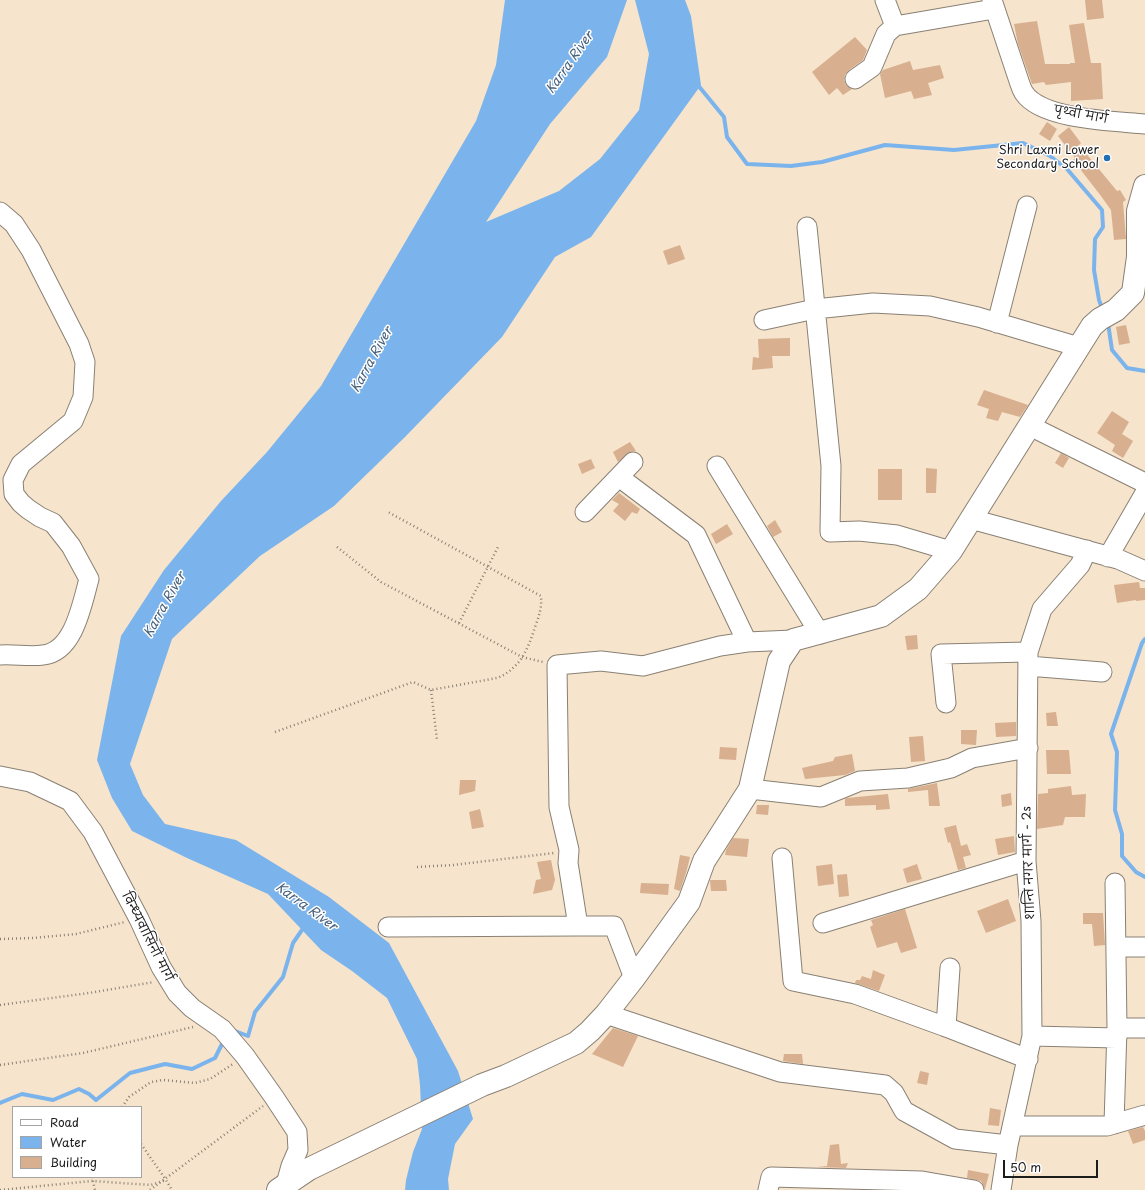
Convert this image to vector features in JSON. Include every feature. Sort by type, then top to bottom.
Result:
[{"type":"main road","points":[[282,1187],[309,1170],[482,1085],[506,1076],[576,1043],[606,1014],[689,902],[704,861],[750,789],[779,661],[793,640],[820,634],[881,616],[918,589],[951,551],[1092,326],[1108,315],[1133,293],[1138,257],[1138,211],[1145,186]]},
{"type":"street","points":[[885,0],[895,26]]},
{"type":"street","points":[[855,79],[872,67],[886,34],[895,26],[993,4]]},
{"type":"street","name":"पृथ्वी मार्ग","points":[[993,4],[1020,84],[1024,93],[1031,100],[1050,111],[1093,120],[1145,124]]},
{"type":"street","points":[[997,323],[1027,206]]},
{"type":"street","points":[[0,212],[14,224],[31,250],[79,344],[85,362],[83,397],[73,421],[21,464],[13,480],[14,494],[21,503],[40,517],[53,523],[71,546],[89,579],[71,635],[56,652],[43,656],[0,655]]},
{"type":"street","points":[[807,227],[831,466],[830,532],[859,531],[897,535],[951,551]]},
{"type":"street","points":[[764,320],[815,309],[873,303],[930,306],[997,323],[1079,347]]},
{"type":"street","points":[[1030,426],[1145,483]]},
{"type":"street","points":[[585,512],[633,462]]},
{"type":"street","points":[[717,466],[820,634]]},
{"type":"street","points":[[618,477],[696,535],[747,642]]},
{"type":"street","points":[[1108,557],[1145,493]]},
{"type":"street","points":[[971,518],[1118,559],[1145,571]]},
{"type":"street","name":"शान्ति नगर मार्ग - 2s","points":[[1001,1190],[1008,1145],[1032,1036],[1031,921],[1026,861],[1028,659],[1042,609],[1080,565],[1087,550]]},
{"type":"street","points":[[578,926],[568,863],[568,850],[559,807],[557,665],[601,661],[643,666],[720,646],[747,642],[793,640]]},
{"type":"street","points":[[946,704],[942,654],[1028,659],[1102,672]]},
{"type":"street","points":[[750,789],[822,797],[860,781],[908,778],[951,768],[972,758],[1028,748]]},
{"type":"street","name":"विन्ध्यवासिनी मार्ग","points":[[0,776],[30,782],[70,801],[93,832],[139,919],[161,967],[177,993],[192,1008],[222,1029],[245,1056],[297,1132],[298,1150],[282,1187]]},
{"type":"street","points":[[782,858],[793,981],[855,994],[1028,1059]]},
{"type":"street","points":[[823,923],[1026,861]]},
{"type":"street","points":[[1114,883],[1117,948],[1117,1033],[1114,1124]]},
{"type":"street","points":[[388,927],[614,926],[634,978]]},
{"type":"street","points":[[1117,948],[1145,947]]},
{"type":"street","points":[[946,1027],[950,968]]},
{"type":"street","points":[[606,1014],[780,1072],[885,1085],[894,1093],[904,1111],[955,1139],[1008,1145]]},
{"type":"street","points":[[1032,1036],[1117,1033],[1145,1028]]},
{"type":"street","points":[[1013,1126],[1107,1126],[1145,1115]]},
{"type":"street","points":[[768,1190],[771,1177],[922,1181],[974,1190]]},
{"type":"path","points":[[275,732],[413,682],[431,690],[497,678],[507,674],[522,657],[528,646],[542,608],[541,596],[388,512]]},
{"type":"path","points":[[459,623],[499,545]]},
{"type":"path","points":[[337,547],[381,582],[522,657],[557,665]]},
{"type":"path","points":[[431,690],[437,740]]},
{"type":"path","points":[[417,867],[460,865],[529,857],[568,850]]},
{"type":"path","points":[[0,939],[76,934],[139,919]]},
{"type":"path","points":[[0,1005],[89,993],[168,979]]},
{"type":"path","points":[[0,1065],[83,1053],[211,1022]]},
{"type":"path","points":[[123,1106],[128,1097],[151,1082],[163,1080],[195,1083],[210,1079],[245,1056]]},
{"type":"path","points":[[150,1190],[166,1180],[274,1097]]},
{"type":"path","points":[[142,1145],[172,1190]]},
{"type":"path","points":[[0,1190],[92,1181],[151,1185],[166,1180]]},
{"type":"path","points":[[92,1181],[95,1190]]},
{"type":"path","points":[[28,1187],[31,1190]]},
{"type":"water","name":"Karra River","points":[[505,0],[627,0],[607,57],[550,124],[486,222],[559,191],[600,159],[639,110],[649,54],[635,0],[685,0],[691,16],[701,85],[591,237],[555,257],[502,337],[405,437],[334,506],[260,556],[172,639],[130,764],[143,795],[165,824],[236,840],[329,897],[389,943],[458,1071],[473,1119],[455,1144],[448,1179],[449,1190],[405,1190],[413,1152],[422,1129],[420,1085],[417,1059],[387,998],[352,971],[321,950],[268,894],[187,858],[132,831],[112,798],[97,760],[121,636],[164,570],[221,501],[267,452],[321,386],[476,121],[496,65]]},
{"type":"building","points":[[1085,0],[1102,0],[1104,18],[1087,20]]},
{"type":"building","points":[[1037,21],[1045,64],[1075,63],[1069,25],[1084,23],[1091,63],[1101,63],[1103,99],[1071,101],[1071,82],[1046,85],[1044,82],[1032,84],[1018,44],[1014,24]]},
{"type":"building","points":[[855,37],[867,50],[863,60],[849,70],[845,75],[844,80],[846,85],[852,89],[843,95],[837,88],[829,95],[812,72]]},
{"type":"building","points":[[910,61],[913,70],[940,65],[944,78],[928,83],[932,95],[914,99],[911,91],[885,98],[880,74],[883,70]]},
{"type":"building","points":[[1047,122],[1057,129],[1050,141],[1039,134]]},
{"type":"building","points":[[1069,127],[1081,143],[1079,145],[1117,191],[1120,190],[1126,200],[1123,202],[1126,239],[1114,240],[1111,210],[1073,160],[1075,158],[1058,136]]},
{"type":"building","points":[[680,245],[685,259],[668,265],[663,251]]},
{"type":"building","points":[[1126,325],[1130,343],[1119,345],[1116,327]]},
{"type":"building","points":[[790,338],[790,356],[772,356],[773,368],[752,370],[753,357],[759,358],[758,339]]},
{"type":"building","points":[[984,390],[1028,405],[1020,417],[1002,412],[998,421],[986,418],[989,409],[977,405]]},
{"type":"building","points":[[1112,411],[1129,422],[1122,434],[1133,441],[1123,458],[1112,451],[1115,445],[1097,433]]},
{"type":"building","points":[[630,442],[636,451],[630,452],[618,462],[613,452]]},
{"type":"building","points":[[1061,453],[1069,458],[1063,468],[1055,463]]},
{"type":"building","points":[[591,459],[595,468],[582,474],[578,464]]},
{"type":"building","points":[[926,468],[937,469],[936,493],[926,493]]},
{"type":"building","points":[[878,469],[902,469],[902,500],[878,500]]},
{"type":"building","points":[[619,493],[640,509],[637,514],[632,512],[625,521],[613,511],[619,504],[612,500]]},
{"type":"building","points":[[775,520],[782,532],[773,537],[767,526]]},
{"type":"building","points":[[727,524],[733,534],[716,544],[711,534]]},
{"type":"building","points":[[1139,582],[1140,588],[1145,588],[1145,600],[1117,603],[1114,585]]},
{"type":"building","points":[[917,635],[918,649],[907,650],[905,636]]},
{"type":"building","points":[[1056,712],[1058,726],[1047,726],[1046,713]]},
{"type":"building","points":[[1016,722],[1016,736],[996,737],[995,723]]},
{"type":"building","points":[[961,730],[977,730],[976,745],[961,744]]},
{"type":"building","points":[[923,736],[925,761],[911,762],[909,737]]},
{"type":"building","points":[[720,747],[737,748],[736,760],[719,759]]},
{"type":"building","points":[[1046,750],[1069,750],[1071,774],[1047,774]]},
{"type":"building","points":[[852,754],[855,771],[845,775],[805,779],[802,768],[833,761],[835,757]]},
{"type":"building","points":[[460,780],[476,780],[475,791],[459,795]]},
{"type":"building","points":[[937,783],[940,806],[929,806],[928,790],[908,792],[908,789]]},
{"type":"building","points":[[1071,786],[1072,795],[1086,794],[1085,817],[1065,817],[1063,825],[1037,829],[1038,794],[1048,793],[1048,789]]},
{"type":"building","points":[[1011,793],[1012,805],[1002,807],[1001,795]]},
{"type":"building","points":[[888,794],[890,809],[876,810],[876,805],[845,806],[845,799],[847,798]]},
{"type":"building","points":[[757,805],[769,805],[768,815],[756,814]]},
{"type":"building","points":[[480,809],[484,827],[472,829],[469,812]]},
{"type":"building","points":[[956,825],[961,846],[967,844],[971,855],[963,857],[966,868],[958,870],[950,842],[948,843],[944,828]]},
{"type":"building","points":[[1014,836],[1015,852],[998,855],[995,839]]},
{"type":"building","points":[[733,838],[749,839],[747,857],[725,855],[726,850]]},
{"type":"building","points":[[680,855],[690,857],[680,891],[674,889]]},
{"type":"building","points":[[551,860],[555,880],[552,890],[533,894],[536,880],[541,879],[537,862]]},
{"type":"building","points":[[832,864],[834,884],[818,886],[816,866]]},
{"type":"building","points":[[917,864],[922,879],[907,883],[903,869]]},
{"type":"building","points":[[847,874],[849,896],[839,897],[837,875]]},
{"type":"building","points":[[710,880],[726,880],[727,891],[711,891]]},
{"type":"building","points":[[641,883],[669,884],[668,895],[640,893]]},
{"type":"building","points":[[1008,899],[1016,921],[986,933],[977,911]]},
{"type":"building","points":[[905,909],[917,948],[901,953],[897,942],[877,948],[870,927],[873,925],[871,920]]},
{"type":"building","points":[[1083,913],[1103,913],[1105,945],[1094,946],[1092,924],[1083,924]]},
{"type":"building","points":[[873,970],[885,975],[879,991],[855,983],[856,980],[860,980],[862,976],[871,979]]},
{"type":"building","points":[[613,1028],[638,1036],[623,1067],[592,1054]]},
{"type":"building","points":[[784,1054],[802,1054],[803,1064],[783,1061]]},
{"type":"building","points":[[920,1071],[929,1073],[927,1085],[917,1083]]},
{"type":"building","points":[[990,1108],[1001,1110],[999,1126],[988,1125]]},
{"type":"building","points":[[1143,1127],[1145,1131],[1145,1140],[1133,1144],[1128,1131]]},
{"type":"building","points":[[839,1144],[841,1164],[848,1163],[846,1168],[817,1167],[827,1166],[830,1145]]},
{"type":"building","points":[[968,1170],[989,1174],[985,1189],[981,1181],[967,1178]]},
{"type":"waterway","points":[[697,84],[724,117],[727,137],[747,164],[791,166],[822,162],[885,145],[954,150],[1023,143],[1050,156],[1067,169],[1102,210],[1103,227],[1095,239],[1094,270],[1099,300],[1103,311]]},
{"type":"waterway","points":[[1108,323],[1112,350],[1127,368],[1145,371]]},
{"type":"waterway","points":[[1145,639],[1142,643],[1111,734],[1117,752],[1115,810],[1122,834],[1122,856],[1136,872],[1145,877]]},
{"type":"waterway","points":[[233,1032],[235,1031],[248,1036],[255,1012],[283,977],[293,943],[304,927]]},
{"type":"waterway","points":[[0,1103],[22,1094],[53,1100],[79,1089],[89,1094],[96,1100],[130,1073],[165,1064],[192,1069],[215,1058],[224,1040]]},
{"type":"place","name":"Shri Laxmi Lower Secondary School","points":[[1107,158]]}]
